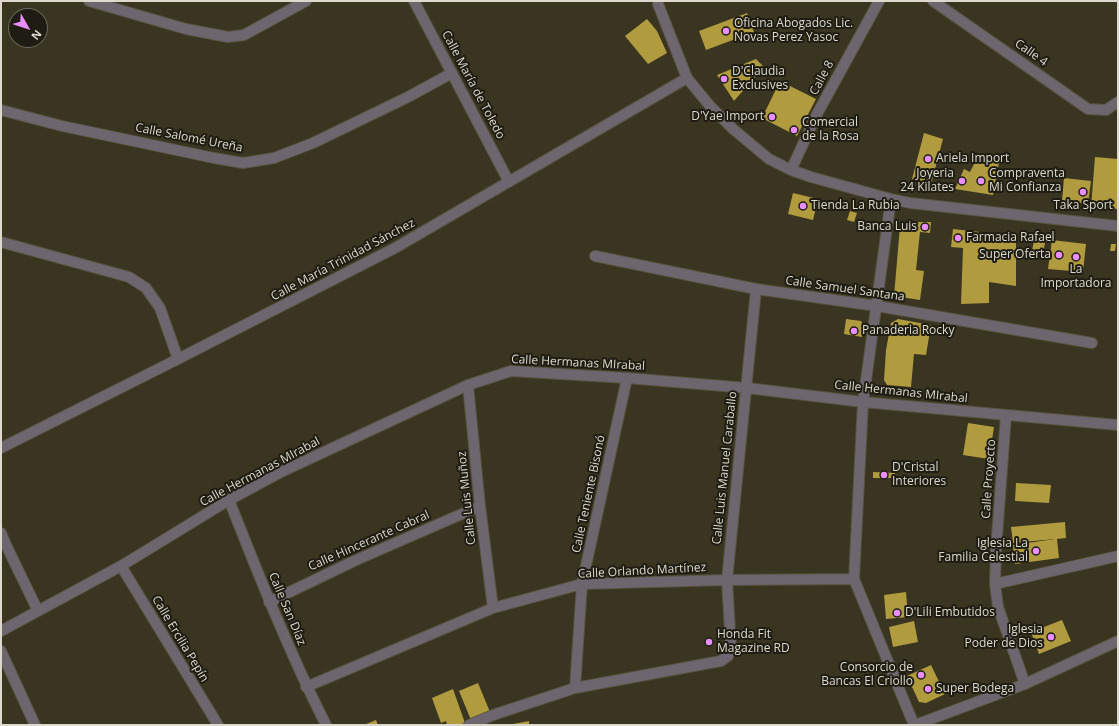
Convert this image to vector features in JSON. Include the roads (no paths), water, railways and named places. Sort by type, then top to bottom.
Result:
[{"type":"street","points":[[88,1],[186,29],[228,37],[244,35],[306,1]]},
{"type":"street","name":"Calle María de Toledo","points":[[414,1],[509,182]]},
{"type":"street","name":"Calle 8","points":[[791,170],[817,114],[879,1]]},
{"type":"street","name":"Calle 4","points":[[933,1],[1088,109],[1106,110],[1118,102]]},
{"type":"street","points":[[656,2],[688,78],[710,106],[733,129],[769,159],[791,170],[810,177],[910,203],[1118,226]]},
{"type":"street","name":"Calle Salomé Ureña","points":[[1,110],[62,126],[243,163],[274,158],[313,143],[408,97],[452,73]]},
{"type":"street","name":"Calle María Trinidad Sánchez","points":[[1,448],[178,360],[395,248],[688,78]]},
{"type":"street","points":[[891,199],[863,402],[854,579],[914,725],[1025,684],[1118,641]]},
{"type":"street","points":[[1,242],[129,277],[146,288],[160,308],[178,360]]},
{"type":"street","name":"Calle Samuel Santana","points":[[595,256],[756,289],[877,306],[1092,343]]},
{"type":"street","name":"Calle Luis Manuel Caraballo","points":[[576,688],[721,661],[728,656],[731,649],[727,580],[756,289]]},
{"type":"street","name":"Calle Hermanas MIrabal","points":[[1,631],[121,566],[229,500],[281,472],[468,385],[511,371],[627,378],[746,388],[863,402],[1118,425]]},
{"type":"street","name":"Calle Teniente Bisonó","points":[[576,688],[582,584],[627,378]]},
{"type":"street","name":"Calle Luis Muñoz","points":[[468,385],[480,506],[493,608]]},
{"type":"street","name":"Calle Proyecto","points":[[1006,415],[996,550],[995,584],[998,607],[1025,684]]},
{"type":"street","name":"Calle San Díaz","points":[[229,500],[269,602],[306,687],[326,725]]},
{"type":"street","name":"Calle Hincerante Cabral","points":[[269,602],[354,561],[480,506]]},
{"type":"street","points":[[1,532],[38,611]]},
{"type":"street","points":[[995,584],[1118,556]]},
{"type":"street","name":"Calle Ercilia Pepín","points":[[121,566],[218,725]]},
{"type":"street","name":"Calle Orlando Martínez","points":[[306,687],[493,608],[582,584],[727,580],[854,579]]},
{"type":"street","points":[[1,651],[36,725]]},
{"type":"street","points":[[469,725],[496,714],[576,688]]},
{"type":"place","name":"Oficina Abogados Lic. Novas Perez Yasoc","points":[[726,31]]},
{"type":"place","name":"D'Claudia Exclusives","points":[[724,79]]},
{"type":"place","name":"D'Yae Import","points":[[772,117]]},
{"type":"place","name":"Comercial de la Rosa","points":[[794,130]]},
{"type":"place","name":"Ariela Import","points":[[928,159]]},
{"type":"place","name":"Joyeria 24 Kilates","points":[[962,181]]},
{"type":"place","name":"Compraventa Mi Confianza","points":[[981,181]]},
{"type":"place","name":"Taka Sport","points":[[1083,192]]},
{"type":"place","name":"Tienda La Rubia","points":[[803,206]]},
{"type":"place","name":"Banca Luis","points":[[925,227]]},
{"type":"place","name":"Farmacia Rafael","points":[[958,238]]},
{"type":"place","name":"Super Oferta","points":[[1059,255]]},
{"type":"place","name":"La Importadora","points":[[1076,257]]},
{"type":"place","name":"Panaderia Rocky","points":[[854,331]]},
{"type":"place","name":"D'Cristal Interiores","points":[[884,475]]},
{"type":"place","name":"Iglesia La Familia Celestial","points":[[1036,551]]},
{"type":"place","name":"D'Lili Embutidos","points":[[897,613]]},
{"type":"place","name":"Iglesia Poder de Dios","points":[[1051,637]]},
{"type":"place","name":"Honda Fit Magazine RD","points":[[709,642]]},
{"type":"place","name":"Consorcio de Bancas El Criollo","points":[[921,675]]},
{"type":"place","name":"Super Bodega","points":[[928,689]]}]
